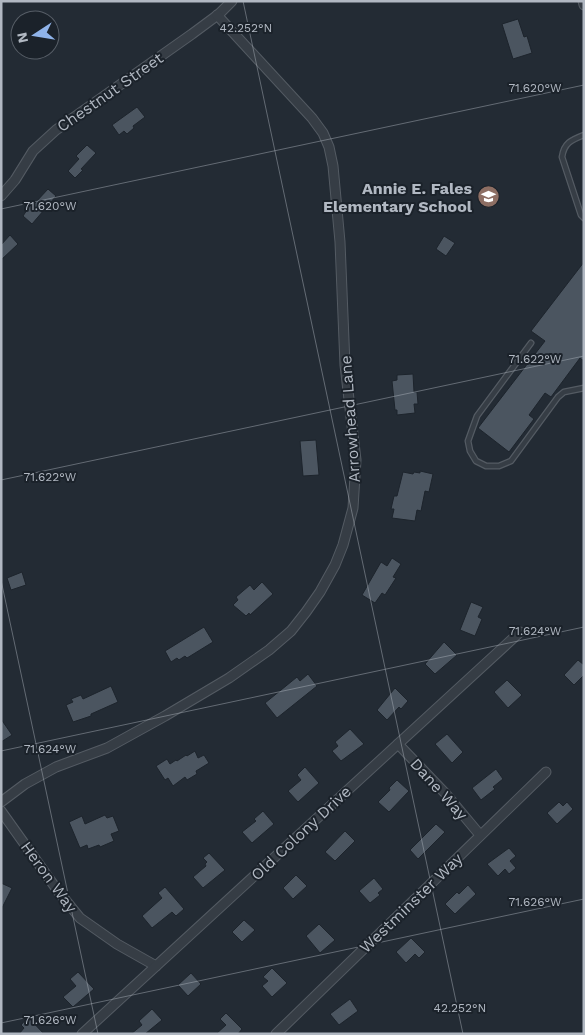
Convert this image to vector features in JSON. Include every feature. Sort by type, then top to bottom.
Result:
[{"type":"street","name":"Chestnut Street","points":[[1,196],[15,180],[33,151],[56,130],[217,15],[232,1]]},
{"type":"street","name":"Arrowhead Lane","points":[[1,802],[25,784],[56,767],[107,748],[157,720],[229,678],[269,650],[291,631],[320,592],[335,565],[348,530],[354,494],[356,460],[345,365],[340,242],[333,166],[329,147],[323,133],[312,118],[217,15]]},
{"type":"street","name":"Old Colony Drive","points":[[82,1034],[520,632]]},
{"type":"street","name":"Dane Way","points":[[398,744],[445,793],[480,836]]},
{"type":"street","name":"Westminster Way","points":[[276,1034],[546,772]]},
{"type":"street","name":"Heron Way","points":[[1,811],[58,891],[80,918],[117,944],[156,966]]},
{"type":"lane","points":[[584,135],[569,141],[563,149],[562,157],[581,215],[584,218]]},
{"type":"lane","points":[[531,343],[477,416],[468,440],[470,450],[476,462],[486,466],[499,466],[511,460],[558,397],[564,392],[584,388]]},
{"type":"building","points":[[518,19],[524,37],[527,36],[532,53],[513,59],[502,24]]},
{"type":"building","points":[[137,107],[145,117],[133,126],[134,128],[127,134],[124,131],[119,135],[112,125]]},
{"type":"building","points":[[87,145],[96,153],[75,178],[68,171],[79,159],[76,156]]},
{"type":"building","points":[[48,189],[56,196],[32,224],[23,216],[33,201],[35,203]]},
{"type":"building","points":[[10,235],[18,244],[1,260],[1,245]]},
{"type":"building","points":[[444,236],[455,243],[446,256],[436,249]]},
{"type":"building","points":[[584,262],[584,361],[580,358],[551,397],[545,393],[529,415],[534,419],[509,452],[478,428],[545,341],[531,331]]},
{"type":"building","points":[[413,374],[414,392],[417,392],[418,404],[414,404],[415,413],[397,415],[392,381],[397,380],[397,375]]},
{"type":"building","points":[[316,440],[319,475],[303,476],[300,441]]},
{"type":"building","points":[[420,471],[433,474],[429,492],[425,491],[421,511],[417,510],[415,521],[392,518],[394,509],[391,509],[394,496],[397,496],[403,472],[413,474],[414,472],[420,473]]},
{"type":"building","points":[[392,558],[401,564],[393,577],[396,578],[385,595],[382,593],[375,603],[362,595],[381,562],[387,566]]},
{"type":"building","points":[[22,572],[26,585],[11,590],[7,578]]},
{"type":"building","points":[[262,582],[273,594],[250,615],[249,613],[246,616],[233,605],[238,600],[236,597],[250,585],[254,590]]},
{"type":"building","points":[[471,602],[483,607],[478,617],[482,619],[475,636],[460,630]]},
{"type":"building","points":[[204,627],[213,642],[187,658],[185,656],[179,660],[177,658],[171,662],[165,651]]},
{"type":"building","points":[[444,642],[457,655],[435,674],[425,664]]},
{"type":"building","points":[[578,660],[584,665],[584,675],[574,685],[564,675]]},
{"type":"building","points":[[308,674],[317,686],[277,718],[265,703],[297,677],[300,681]]},
{"type":"building","points":[[507,680],[522,695],[508,708],[494,692]]},
{"type":"building","points":[[111,686],[118,702],[91,714],[91,716],[73,722],[66,705],[73,702],[71,699],[81,695],[83,699]]},
{"type":"building","points":[[395,688],[408,701],[401,709],[399,707],[387,720],[377,710]]},
{"type":"building","points":[[1,719],[12,735],[1,742]]},
{"type":"building","points":[[350,729],[364,744],[341,761],[332,751],[338,746],[335,742]]},
{"type":"building","points":[[447,734],[463,752],[452,763],[435,744]]},
{"type":"building","points":[[195,751],[198,758],[204,755],[209,763],[196,771],[197,774],[187,780],[185,777],[173,786],[168,778],[165,780],[156,766],[167,759],[170,764]]},
{"type":"building","points":[[305,767],[319,783],[298,802],[288,791],[301,780],[297,775]]},
{"type":"building","points":[[496,769],[503,779],[493,787],[495,789],[481,800],[472,788]]},
{"type":"building","points":[[397,780],[409,791],[389,812],[378,802]]},
{"type":"building","points":[[559,802],[563,806],[567,802],[573,809],[557,824],[547,813]]},
{"type":"building","points":[[263,811],[274,824],[252,843],[242,832],[256,821],[254,819]]},
{"type":"building","points":[[105,815],[107,818],[113,816],[119,831],[111,834],[114,841],[100,847],[99,845],[88,849],[87,845],[80,848],[69,822],[82,816],[85,824]]},
{"type":"building","points":[[436,824],[445,832],[418,859],[410,850]]},
{"type":"building","points":[[345,831],[355,841],[335,861],[325,852]]},
{"type":"building","points":[[509,848],[516,856],[510,861],[516,868],[509,874],[505,869],[498,876],[487,864]]},
{"type":"building","points":[[209,853],[225,870],[203,888],[193,877],[206,866],[207,862],[203,858]]},
{"type":"building","points":[[296,875],[307,886],[293,899],[283,888]]},
{"type":"building","points":[[374,878],[383,889],[378,893],[380,895],[370,903],[359,891]]},
{"type":"building","points":[[1,883],[12,888],[1,910]]},
{"type":"building","points":[[468,885],[476,894],[455,914],[445,904],[457,892],[459,894]]},
{"type":"building","points":[[165,887],[184,909],[176,916],[172,912],[152,928],[142,916],[162,898],[158,893]]},
{"type":"building","points":[[244,920],[255,930],[242,942],[232,932]]},
{"type":"building","points":[[319,924],[335,940],[320,953],[306,936]]},
{"type":"building","points":[[411,938],[425,952],[419,958],[415,954],[406,963],[396,952]]},
{"type":"building","points":[[272,968],[287,983],[272,997],[262,986],[268,981],[263,977]]},
{"type":"building","points":[[78,972],[94,989],[73,1007],[63,997],[76,986],[70,979]]},
{"type":"building","points":[[191,973],[201,984],[188,996],[178,985]]},
{"type":"building","points":[[350,999],[358,1011],[339,1025],[330,1014]]},
{"type":"building","points":[[152,1009],[162,1020],[145,1034],[131,1034],[142,1025],[139,1021]]},
{"type":"building","points":[[226,1013],[242,1029],[238,1034],[216,1034],[226,1025],[220,1019]]},
{"type":"building","points":[[28,1017],[44,1034],[19,1034],[24,1028],[21,1025]]},
{"type":"place","name":"Annie E. Fales Elementary School","points":[[488,197]]}]
